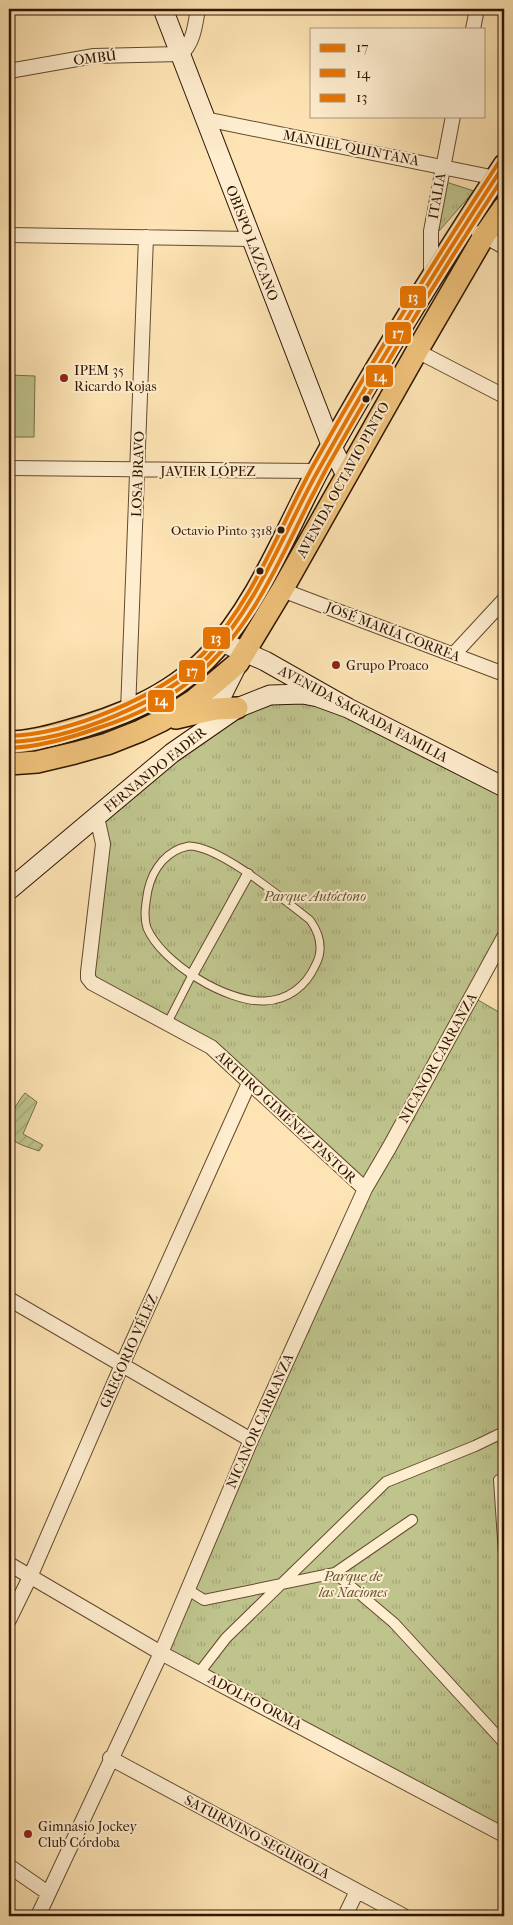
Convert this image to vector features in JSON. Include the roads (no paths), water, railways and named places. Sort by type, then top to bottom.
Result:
[{"type":"main road","name":"OBISPO LAZCANO","points":[[163,9],[250,239],[332,447],[346,475]]},
{"type":"main road","name":"AVENIDA OCTAVIO PINTO","points":[[9,742],[37,739],[82,727],[128,711],[178,683],[222,642],[256,590],[318,472],[390,344],[500,171]]},
{"type":"main road","name":"AVENIDA OCTAVIO PINTO","points":[[161,721],[193,701],[242,658],[417,351],[484,236],[504,207]]},
{"type":"main road","name":"AVENIDA SAGRADA FAMILIA","points":[[222,642],[242,658],[348,708],[504,787]]},
{"type":"main road","points":[[172,753],[215,709],[242,658]]},
{"type":"main road","name":"FERNANDO FADER","points":[[9,890],[172,753],[237,708],[270,695],[303,694],[318,697],[348,708]]},
{"type":"main road","points":[[9,764],[37,762],[107,744],[161,721],[215,709],[237,708]]},
{"type":"street","points":[[181,54],[187,49],[192,39],[198,9]]},
{"type":"street","points":[[473,28],[477,9]]},
{"type":"street","name":"OMBÚ","points":[[9,71],[94,56],[181,54]]},
{"type":"street","name":"ITALIA","points":[[431,277],[431,231],[442,166],[454,118]]},
{"type":"street","name":"MANUEL QUINTANA","points":[[205,119],[442,166],[500,171]]},
{"type":"street","points":[[465,224],[504,247]]},
{"type":"street","points":[[9,235],[250,239]]},
{"type":"street","name":"LOSA BRAVO","points":[[128,711],[146,237]]},
{"type":"street","points":[[417,351],[504,396]]},
{"type":"street","name":"JAVIER LÓPEZ","points":[[9,468],[318,472]]},
{"type":"street","name":"JOSÉ MARÍA CORREA","points":[[282,590],[504,674]]},
{"type":"street","points":[[454,654],[504,600]]},
{"type":"street","name":"ARTURO GIMÉNEZ PASTOR","points":[[97,817],[103,844],[88,978],[92,983],[211,1047],[365,1189]]},
{"type":"street","points":[[192,975],[248,874]]},
{"type":"street","name":"NICANOR CARRANZA","points":[[38,1916],[110,1758],[161,1653],[251,1440],[365,1189],[504,937]]},
{"type":"street","name":"GREGORIO VÉLEZ","points":[[9,1620],[30,1577],[122,1365],[250,1083]]},
{"type":"street","points":[[9,1300],[251,1440]]},
{"type":"street","points":[[199,1673],[226,1638],[386,1482],[475,1446],[504,1432]]},
{"type":"street","points":[[504,1480],[499,1480],[504,1554]]},
{"type":"street","points":[[188,1590],[204,1600],[335,1573],[412,1520]]},
{"type":"street","name":"ADOLFO ORMA","points":[[9,1564],[161,1653],[504,1835]]},
{"type":"street","points":[[335,1573],[394,1623],[504,1743]]},
{"type":"street","name":"SATURNINO SEGUROLA","points":[[110,1758],[404,1916]]},
{"type":"street","points":[[9,1866],[48,1893]]},
{"type":"street","points":[[345,1916],[357,1891]]},
{"type":"lane","points":[[199,846],[227,860],[248,874],[310,920],[318,931],[320,946],[319,959],[311,976],[299,988],[289,995],[264,1001],[237,996],[217,989],[192,975],[165,954],[147,927],[144,913],[154,873],[170,853],[180,848],[199,846]]},
{"type":"lane","points":[[167,1024],[192,975]]},
{"type":"place","name":"IPEM 35 Ricardo Rojas","points":[[64,378]]},
{"type":"place","name":"Octavio Pinto 3318","points":[[281,530]]},
{"type":"place","name":"Grupo Proaco","points":[[336,665]]},
{"type":"place","name":"Gimnasio Jockey Club Córdoba","points":[[28,1834]]},
{"type":"park label","name":"Parque Autóctono","points":[[315,896]]},
{"type":"park label","name":"Parque de las Naciones","points":[[353,1584]]}]
